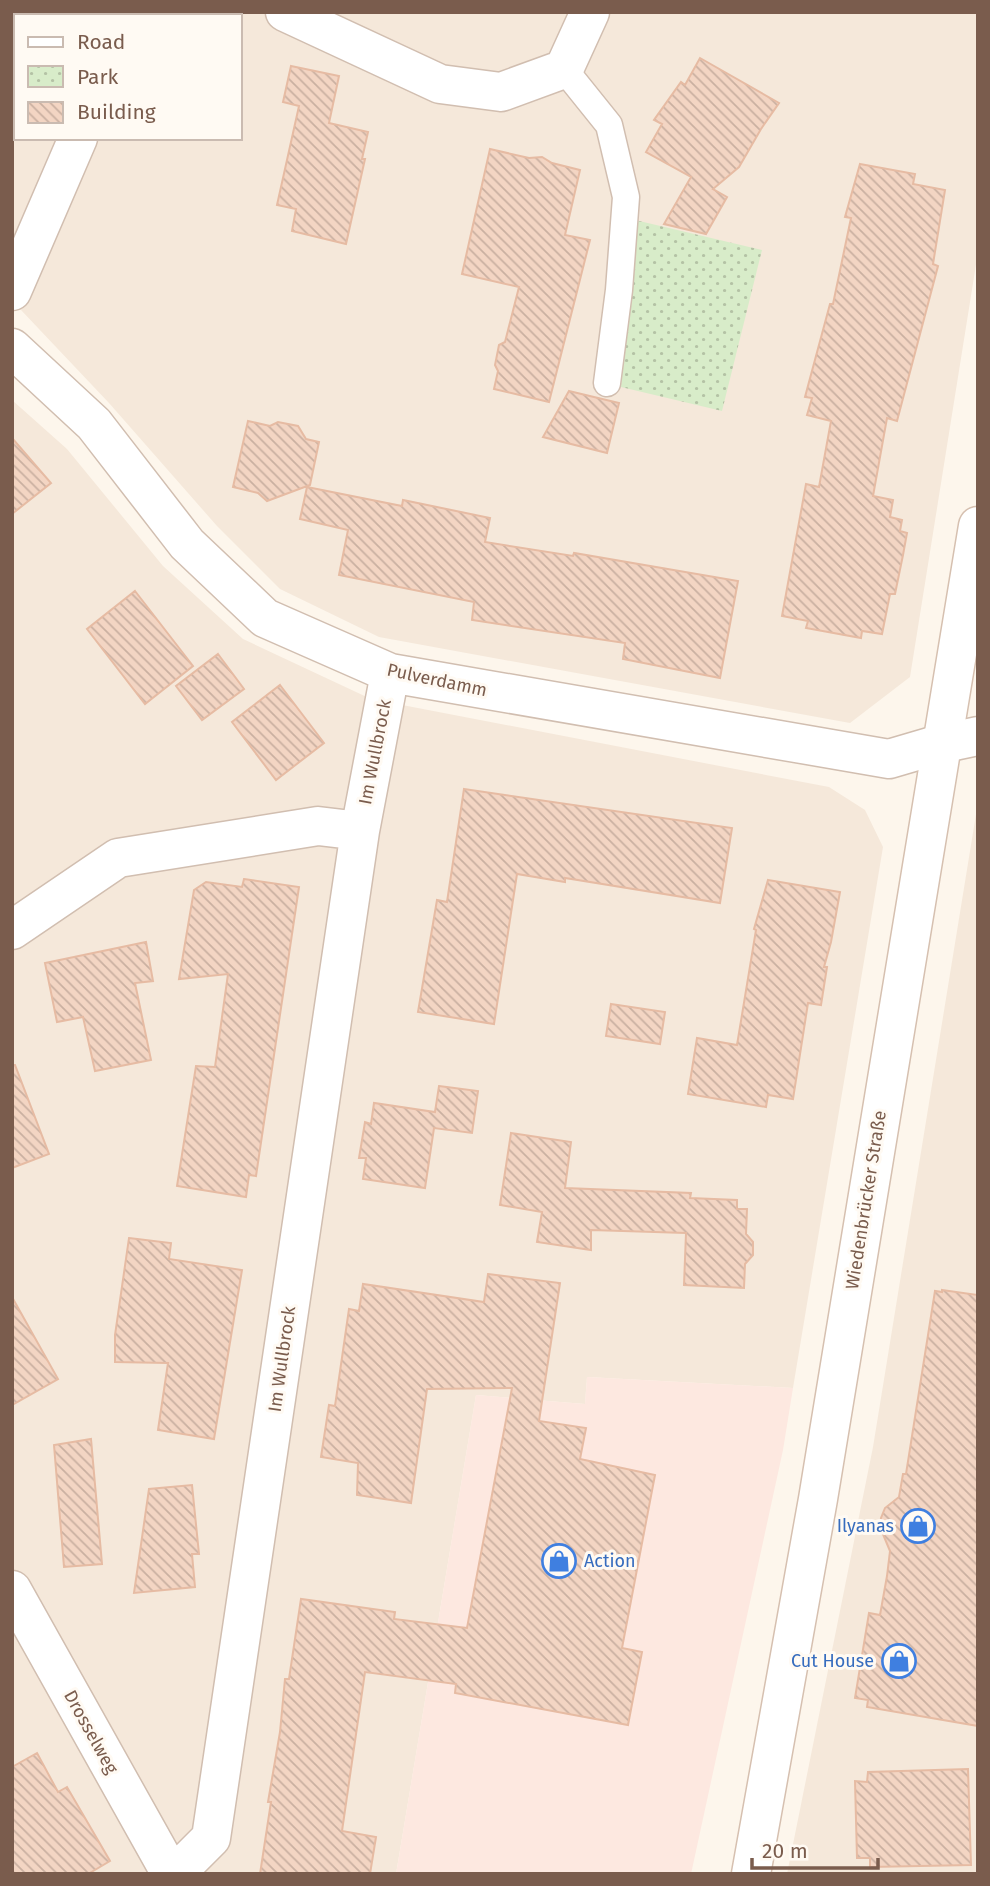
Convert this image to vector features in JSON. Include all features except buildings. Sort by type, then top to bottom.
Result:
[{"type":"street","points":[[285,12],[440,84],[501,92],[564,69],[590,12]]},
{"type":"street","points":[[12,291],[77,140]]},
{"type":"street","name":"Pulverdamm","points":[[12,348],[94,424],[187,544],[265,618],[390,673],[889,759],[978,736]]},
{"type":"street","name":"Wiedenbrücker Straße","points":[[751,1874],[820,1486],[978,526]]},
{"type":"street","name":"Im Wullbrock","points":[[173,1874],[211,1838],[360,831],[390,673]]},
{"type":"street","points":[[12,930],[118,858],[318,826],[360,831]]},
{"type":"street","name":"Drosselweg","points":[[12,1590],[173,1874]]},
{"type":"lane","points":[[564,69],[609,125],[626,197],[619,290],[607,383]]},
{"type":"shaded area","points":[[12,12],[978,12],[978,252],[910,677],[850,723],[379,637],[280,589],[217,526],[109,403],[21,310],[12,306]]},
{"type":"shaded area","points":[[12,400],[67,449],[163,566],[243,639],[371,699],[829,787],[865,810],[883,847],[793,1388],[587,1377],[585,1404],[476,1395],[396,1874],[12,1874]]},
{"type":"shaded area","points":[[978,802],[978,1874],[787,1874],[873,1447]]},
{"type":"shaded area","points":[[587,1377],[793,1388],[783,1450],[691,1874],[396,1874],[476,1395],[585,1404]]},
{"type":"green space","points":[[635,220],[762,250],[722,411],[621,387]]},
{"type":"place","name":"Ilyanas","points":[[918,1526]]},
{"type":"place","name":"Action","points":[[559,1561]]},
{"type":"place","name":"Cut House","points":[[899,1661]]}]
